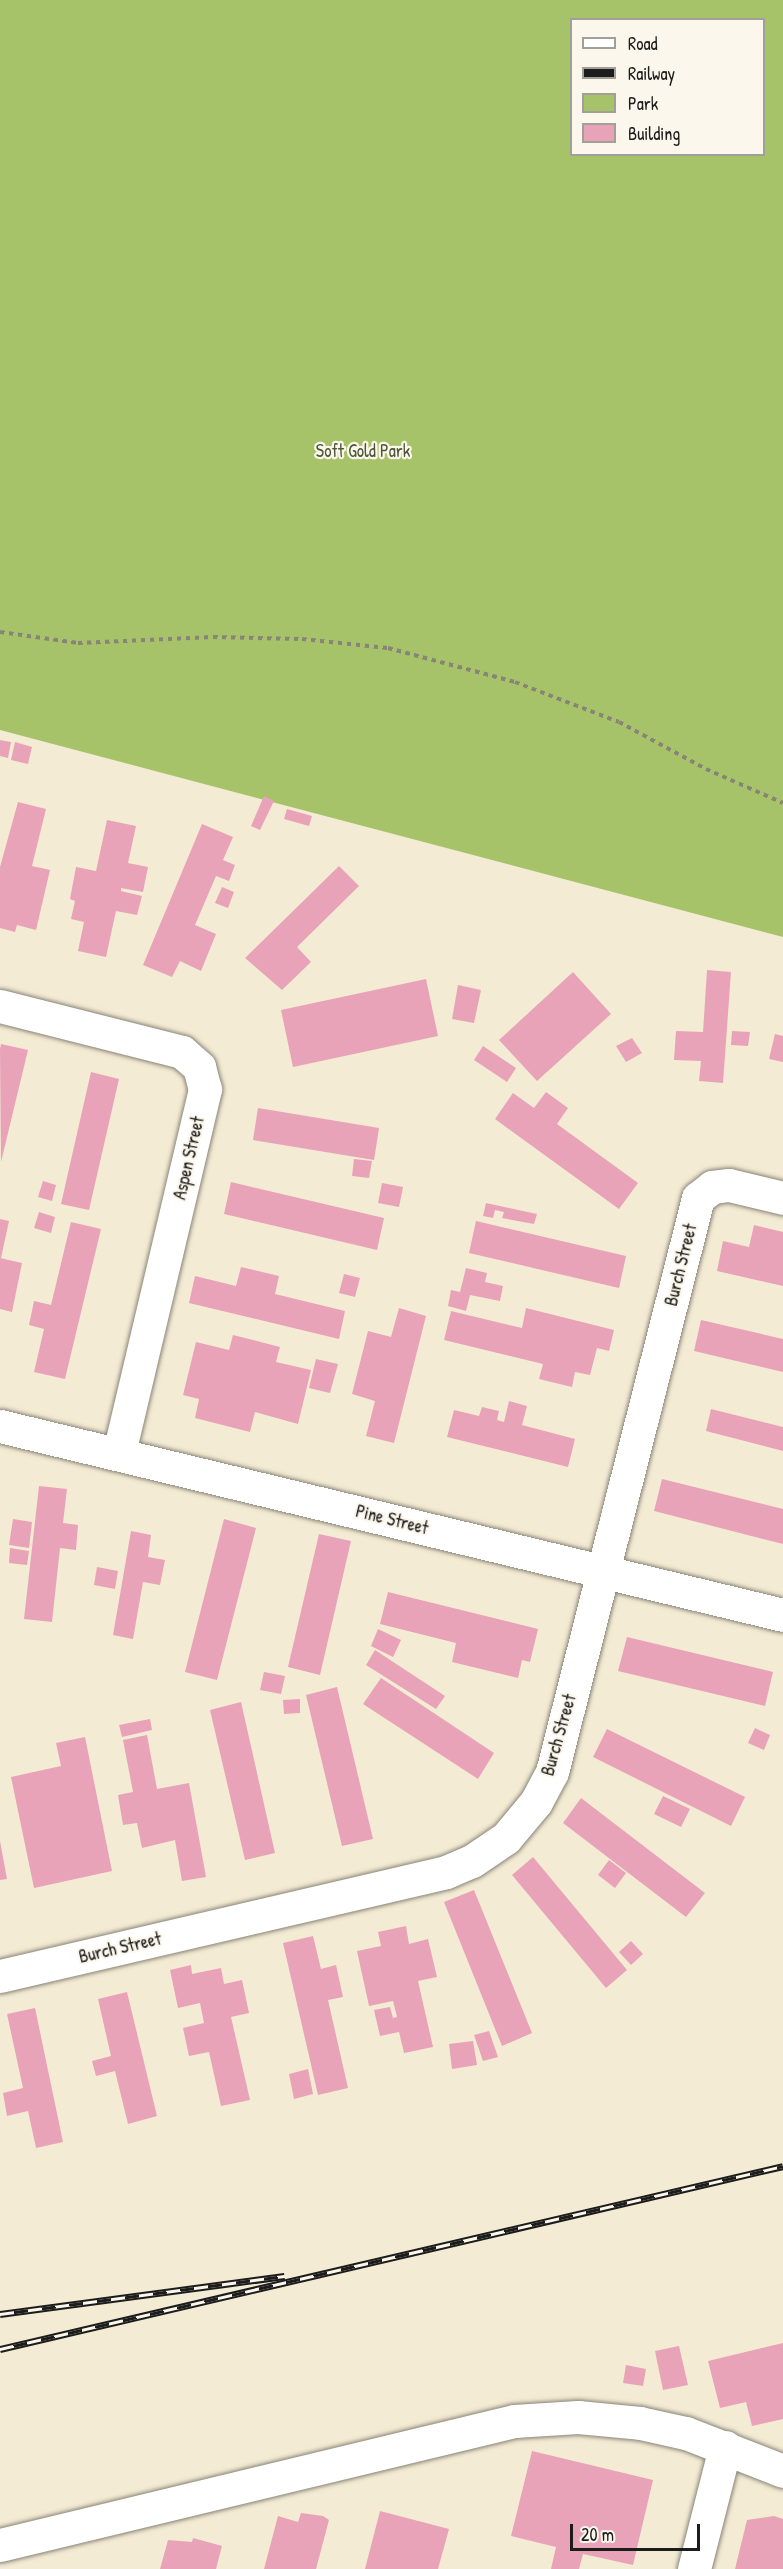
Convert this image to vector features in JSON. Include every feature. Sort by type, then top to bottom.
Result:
[{"type":"street","name":"Aspen Street","points":[[0,1006],[183,1052],[199,1067],[205,1089],[119,1454]]},
{"type":"street","name":"Burch Street","points":[[0,1976],[446,1872],[472,1860],[506,1838],[536,1802],[552,1772],[698,1198],[712,1187],[729,1185],[783,1198]]},
{"type":"street","name":"Pine Street","points":[[0,1426],[783,1615]]},
{"type":"street","points":[[0,2545],[514,2421],[578,2417],[640,2422],[725,2447],[783,2471]]},
{"type":"street","points":[[694,2569],[725,2447]]},
{"type":"path","points":[[0,632],[78,643],[280,638],[388,648],[515,681],[609,718],[706,769],[783,803]]},
{"type":"green space","name":"Soft Gold Park","points":[[0,0],[783,0],[783,937],[0,730]]},
{"type":"building","points":[[0,740],[11,742],[8,758],[0,756]]},
{"type":"building","points":[[15,742],[32,747],[28,764],[11,760]]},
{"type":"building","points":[[264,796],[274,801],[260,830],[251,826]]},
{"type":"building","points":[[18,802],[46,809],[32,866],[50,870],[36,930],[17,925],[15,932],[0,928],[0,867]]},
{"type":"building","points":[[287,809],[312,816],[309,826],[284,819]]},
{"type":"building","points":[[107,820],[136,826],[128,863],[148,867],[143,892],[121,888],[121,891],[142,896],[137,915],[116,911],[106,957],[78,951],[84,922],[71,919],[75,901],[70,899],[76,867],[96,871]]},
{"type":"building","points":[[202,824],[233,837],[223,860],[235,865],[229,881],[216,876],[195,925],[216,934],[201,971],[180,961],[172,977],[143,965]]},
{"type":"building","points":[[339,866],[359,886],[297,947],[311,962],[282,990],[245,958]]},
{"type":"building","points":[[222,887],[234,892],[228,908],[215,903]]},
{"type":"building","points":[[707,970],[731,972],[723,1083],[699,1081],[701,1061],[674,1060],[676,1031],[703,1032]]},
{"type":"building","points":[[573,972],[611,1014],[537,1081],[499,1040]]},
{"type":"building","points":[[426,979],[438,1036],[293,1067],[281,1010]]},
{"type":"building","points":[[458,985],[481,990],[474,1023],[452,1019]]},
{"type":"building","points":[[732,1031],[750,1032],[748,1046],[731,1045]]},
{"type":"building","points":[[775,1034],[783,1036],[783,1062],[769,1059]]},
{"type":"building","points":[[632,1038],[642,1053],[626,1062],[616,1046]]},
{"type":"building","points":[[1,1044],[28,1050],[1,1162],[0,1049]]},
{"type":"building","points":[[483,1046],[516,1068],[507,1082],[474,1060]]},
{"type":"building","points":[[91,1072],[119,1079],[89,1210],[61,1204]]},
{"type":"building","points":[[546,1092],[568,1108],[557,1124],[638,1183],[619,1209],[495,1119],[513,1093],[534,1108]]},
{"type":"building","points":[[258,1108],[379,1128],[374,1160],[253,1140]]},
{"type":"building","points":[[354,1159],[372,1161],[369,1178],[352,1176]]},
{"type":"building","points":[[43,1181],[56,1185],[52,1201],[38,1197]]},
{"type":"building","points":[[231,1182],[384,1218],[377,1250],[224,1214]]},
{"type":"building","points":[[382,1183],[403,1187],[399,1207],[378,1203]]},
{"type":"building","points":[[486,1203],[537,1214],[534,1224],[502,1218],[504,1212],[495,1210],[493,1218],[483,1216]]},
{"type":"building","points":[[39,1212],[55,1217],[51,1233],[34,1228]]},
{"type":"building","points":[[0,1219],[9,1221],[1,1258],[0,1258]]},
{"type":"building","points":[[476,1221],[626,1256],[619,1288],[469,1253]]},
{"type":"building","points":[[71,1222],[101,1229],[65,1379],[34,1372],[44,1329],[29,1325],[34,1301],[51,1305]]},
{"type":"building","points":[[754,1225],[783,1232],[783,1286],[717,1271],[723,1241],[749,1247]]},
{"type":"building","points":[[0,1258],[22,1263],[12,1312],[0,1309]]},
{"type":"building","points":[[241,1267],[279,1276],[275,1294],[345,1311],[339,1339],[189,1303],[195,1276],[236,1286]]},
{"type":"building","points":[[466,1268],[487,1273],[485,1282],[503,1286],[500,1301],[470,1295],[466,1311],[448,1306],[451,1290],[460,1292]]},
{"type":"building","points":[[344,1274],[360,1278],[355,1297],[339,1293]]},
{"type":"building","points":[[399,1308],[426,1316],[394,1443],[366,1436],[375,1401],[352,1394],[368,1331],[391,1337]]},
{"type":"building","points":[[526,1308],[614,1330],[609,1351],[597,1348],[590,1375],[575,1372],[572,1387],[539,1379],[543,1364],[444,1340],[451,1311],[522,1328]]},
{"type":"building","points":[[701,1320],[783,1339],[783,1372],[694,1351]]},
{"type":"building","points":[[233,1335],[280,1347],[276,1362],[311,1370],[298,1424],[255,1412],[250,1432],[195,1418],[199,1399],[183,1395],[196,1342],[229,1350]]},
{"type":"building","points":[[316,1359],[338,1364],[330,1393],[309,1388]]},
{"type":"building","points":[[509,1401],[527,1406],[522,1425],[575,1439],[568,1467],[447,1437],[454,1410],[479,1416],[482,1407],[499,1411],[497,1420],[504,1422]]},
{"type":"building","points":[[711,1409],[783,1427],[783,1451],[706,1431]]},
{"type":"building","points":[[662,1479],[783,1509],[783,1544],[654,1511]]},
{"type":"building","points":[[39,1486],[67,1489],[63,1523],[78,1525],[76,1550],[60,1548],[52,1622],[24,1619]]},
{"type":"building","points":[[13,1519],[32,1522],[29,1548],[9,1545]]},
{"type":"building","points":[[224,1519],[256,1528],[217,1680],[185,1672]]},
{"type":"building","points":[[131,1531],[151,1535],[148,1557],[165,1560],[160,1585],[143,1582],[133,1639],[113,1635]]},
{"type":"building","points":[[319,1534],[351,1541],[320,1675],[288,1667]]},
{"type":"building","points":[[10,1548],[29,1551],[27,1565],[9,1563]]},
{"type":"building","points":[[97,1567],[118,1571],[115,1589],[94,1585]]},
{"type":"building","points":[[388,1592],[538,1629],[530,1662],[522,1660],[518,1678],[452,1662],[456,1643],[380,1624]]},
{"type":"building","points":[[378,1629],[401,1640],[393,1657],[371,1646]]},
{"type":"building","points":[[627,1637],[773,1672],[765,1706],[618,1671]]},
{"type":"building","points":[[375,1650],[445,1696],[436,1709],[366,1665]]},
{"type":"building","points":[[264,1672],[285,1676],[281,1694],[260,1690]]},
{"type":"building","points":[[381,1678],[494,1753],[478,1779],[363,1704]]},
{"type":"building","points":[[337,1687],[373,1839],[342,1846],[306,1695]]},
{"type":"building","points":[[300,1699],[300,1713],[284,1714],[283,1700]]},
{"type":"building","points":[[241,1702],[275,1853],[245,1860],[210,1710]]},
{"type":"building","points":[[150,1719],[152,1730],[122,1737],[119,1725]]},
{"type":"building","points":[[755,1728],[770,1735],[764,1750],[748,1743]]},
{"type":"building","points":[[607,1729],[745,1797],[731,1826],[593,1757]]},
{"type":"building","points":[[147,1735],[157,1789],[189,1783],[206,1877],[182,1881],[175,1840],[142,1848],[137,1823],[123,1825],[118,1795],[133,1792],[123,1740]]},
{"type":"building","points":[[85,1737],[112,1871],[34,1888],[11,1777],[61,1766],[56,1743]]},
{"type":"building","points":[[663,1796],[690,1809],[681,1827],[654,1814]]},
{"type":"building","points":[[581,1798],[705,1893],[686,1917],[563,1823]]},
{"type":"building","points":[[0,1841],[7,1879],[0,1880]]},
{"type":"building","points":[[533,1857],[627,1970],[606,1988],[512,1875]]},
{"type":"building","points":[[609,1860],[626,1873],[615,1888],[598,1875]]},
{"type":"building","points":[[474,1890],[532,2033],[502,2046],[444,1902]]},
{"type":"building","points":[[406,1926],[409,1944],[428,1939],[437,1977],[418,1981],[433,2047],[404,2053],[399,2032],[380,2036],[374,2010],[390,2007],[393,2018],[397,2017],[393,2001],[369,2006],[357,1951],[381,1946],[378,1932]]},
{"type":"building","points":[[313,1936],[321,1969],[336,1965],[343,1997],[328,2000],[348,2088],[318,2095],[283,1943]]},
{"type":"building","points":[[631,1941],[643,1954],[631,1965],[619,1952]]},
{"type":"building","points":[[191,1965],[192,1974],[221,1968],[224,1984],[242,1980],[249,2013],[231,2017],[250,2100],[221,2106],[209,2052],[189,2056],[183,2028],[204,2023],[200,2003],[178,2008],[170,1970]]},
{"type":"building","points":[[127,1992],[157,2116],[128,2124],[115,2071],[96,2076],[92,2061],[111,2056],[98,1999]]},
{"type":"building","points":[[35,2008],[63,2142],[36,2148],[28,2111],[7,2116],[3,2093],[23,2088],[7,2014]]},
{"type":"building","points":[[489,2031],[498,2057],[483,2061],[474,2035]]},
{"type":"building","points":[[473,2041],[477,2065],[452,2069],[449,2044]]},
{"type":"building","points":[[308,2069],[313,2094],[294,2099],[289,2074]]},
{"type":"building","points":[[783,2343],[783,2419],[752,2426],[746,2402],[720,2408],[708,2361]]},
{"type":"building","points":[[679,2346],[688,2385],[663,2390],[655,2351]]},
{"type":"building","points":[[626,2365],[646,2369],[643,2386],[623,2383]]},
{"type":"building","points":[[532,2451],[653,2480],[633,2565],[583,2554],[579,2569],[551,2569],[556,2547],[511,2536]]},
{"type":"building","points":[[380,2511],[449,2529],[438,2569],[365,2569]]},
{"type":"building","points":[[301,2513],[323,2516],[329,2520],[316,2569],[264,2569],[278,2516],[298,2522]]},
{"type":"building","points":[[774,2516],[783,2519],[783,2569],[735,2569],[747,2520]]},
{"type":"building","points":[[193,2538],[222,2546],[216,2569],[160,2569],[168,2540],[192,2542]]},
{"type":"railway","points":[[0,2349],[783,2166]]},
{"type":"railway","points":[[0,2314],[284,2276]]}]
